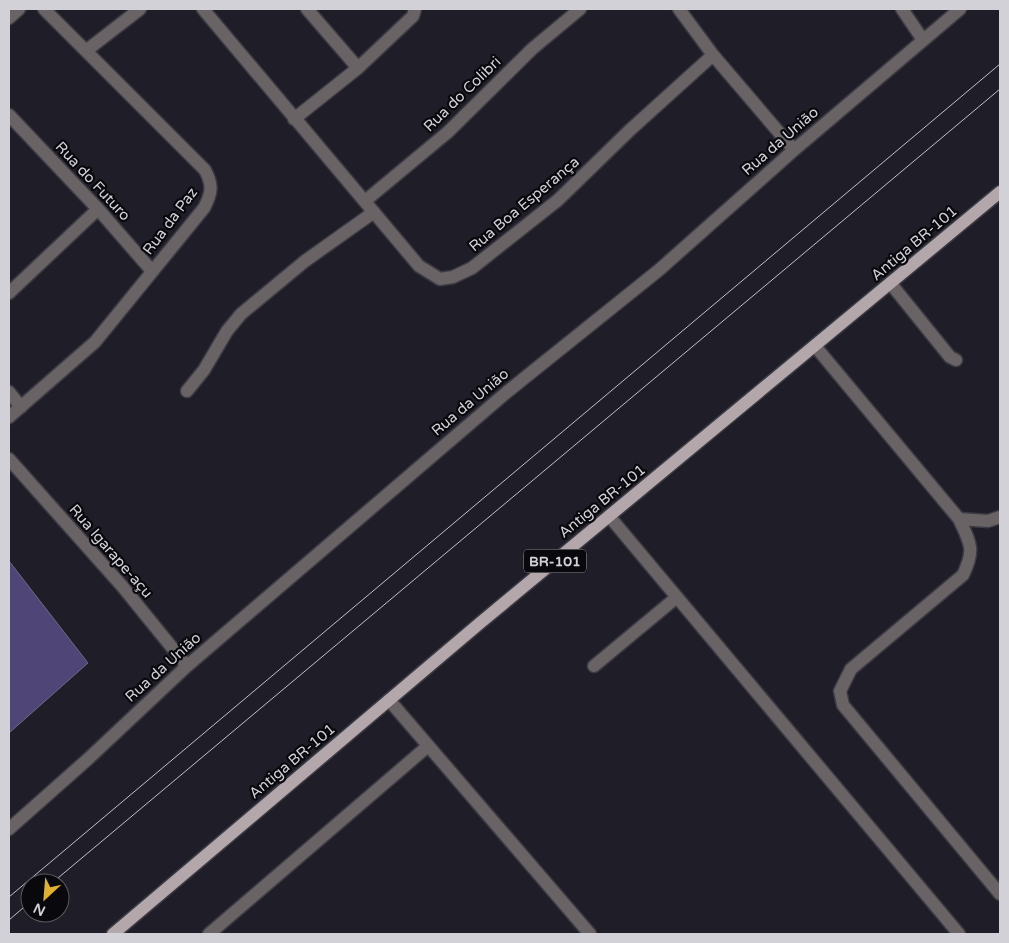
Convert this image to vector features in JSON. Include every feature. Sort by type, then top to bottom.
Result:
[{"type":"main road","name":"Antiga BR-101","points":[[113,934],[389,700],[1000,192]]},
{"type":"street","points":[[9,18],[19,9]]},
{"type":"street","name":"Rua da Paz","points":[[9,418],[95,342],[204,208],[211,194],[211,181],[205,170],[44,9]]},
{"type":"street","points":[[87,50],[140,9]]},
{"type":"street","points":[[203,9],[294,119],[358,68],[413,16],[416,9]]},
{"type":"street","points":[[307,9],[358,68]]},
{"type":"street","name":"Rua do Colibri","points":[[365,201],[448,132],[532,49],[580,9]]},
{"type":"street","points":[[679,9],[713,56],[794,150]]},
{"type":"street","points":[[902,9],[923,40]]},
{"type":"street","name":"Rua da União","points":[[9,829],[88,760],[187,666],[507,392],[659,270],[794,150],[960,9]]},
{"type":"street","name":"Rua Boa Esperança","points":[[294,119],[419,266],[440,279],[453,277],[472,268],[558,200],[630,130],[713,56]]},
{"type":"street","name":"Rua do Futuro","points":[[9,115],[98,209],[152,271]]},
{"type":"street","points":[[9,293],[98,209]]},
{"type":"street","points":[[187,391],[204,370],[227,331],[240,314],[305,261],[374,212]]},
{"type":"street","points":[[891,284],[950,357],[956,360]]},
{"type":"street","points":[[815,346],[959,519],[971,544],[971,558],[963,575],[851,669],[840,691],[843,705],[1000,894]]},
{"type":"street","points":[[9,392],[22,407]]},
{"type":"street","name":"Rua Igarape-açu","points":[[9,459],[122,586],[187,666]]},
{"type":"street","points":[[609,516],[958,934]]},
{"type":"street","points":[[959,519],[988,521],[1000,517]]},
{"type":"street","points":[[594,666],[678,597]]},
{"type":"street","points":[[389,700],[590,934]]},
{"type":"street","points":[[209,934],[428,746]]},
{"type":"building","points":[[9,561],[88,663],[9,733]]},
{"type":"tram line","points":[[9,897],[1000,64]]},
{"type":"tram line","points":[[64,873],[1000,89]]},
{"type":"tram line","points":[[9,920],[20,911]]}]
